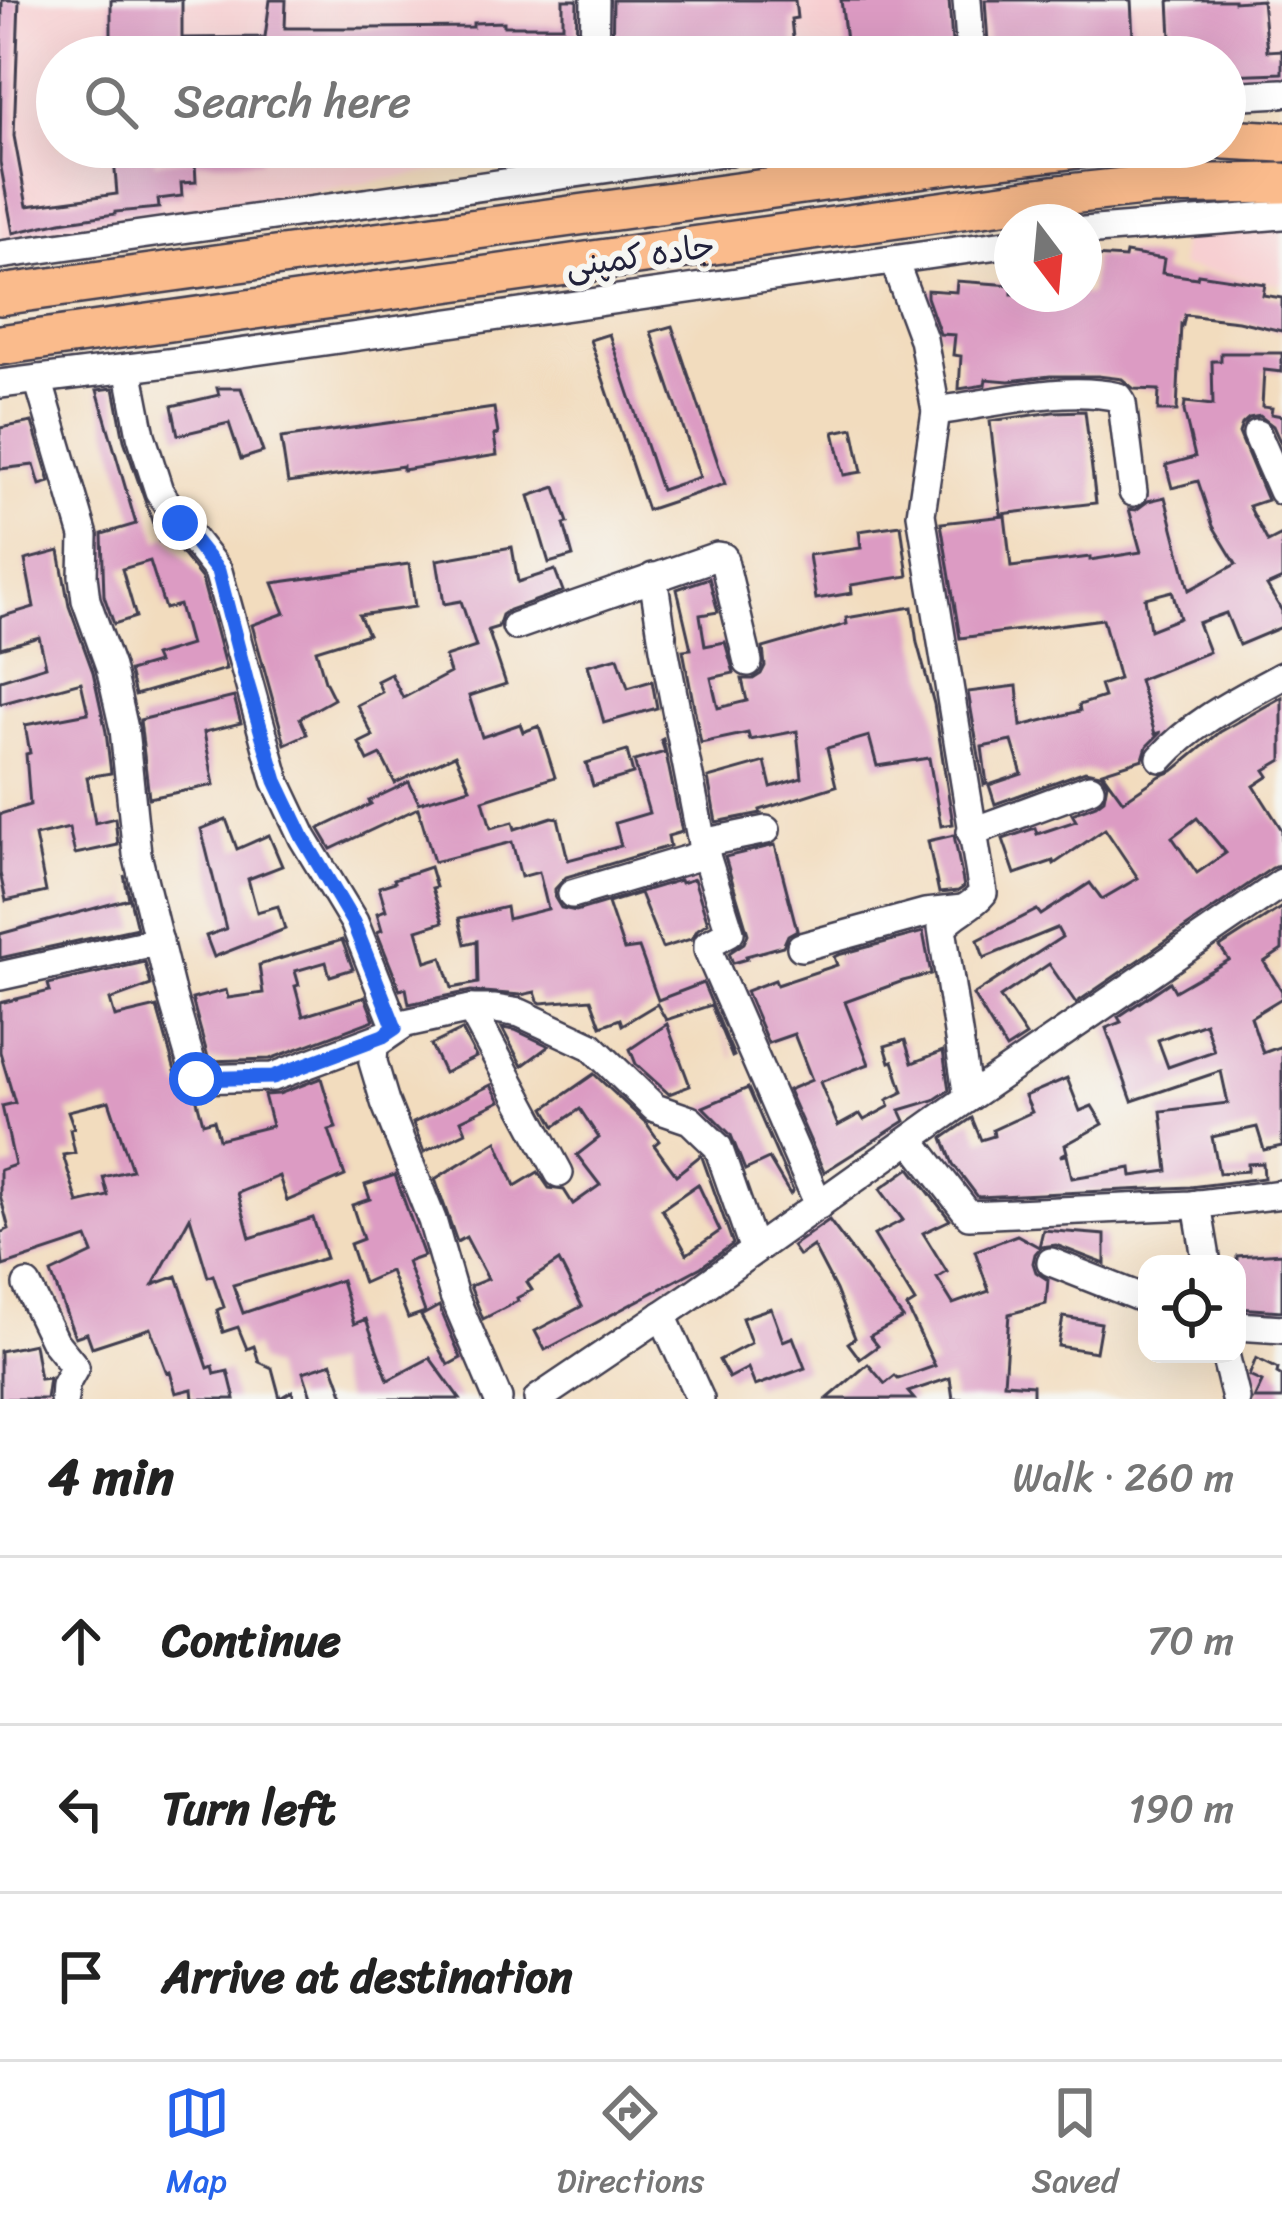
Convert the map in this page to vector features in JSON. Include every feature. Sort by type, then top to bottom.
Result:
[{"type":"highway","points":[[1246,141],[1282,142]]},
{"type":"highway","name":"جاده کمپنی","points":[[0,295],[918,168]]},
{"type":"highway","name":"جاده کمپنی","points":[[0,345],[1060,195],[1152,184],[1282,183]]},
{"type":"street","points":[[594,36],[595,0]]},
{"type":"street","points":[[967,0],[970,36]]},
{"type":"street","points":[[1246,95],[1282,93]]},
{"type":"street","points":[[0,255],[611,168]]},
{"type":"street","points":[[1102,230],[1282,215]]},
{"type":"street","points":[[0,384],[994,246]]},
{"type":"street","points":[[894,261],[923,339],[936,411],[921,514],[983,893],[941,928],[968,1097]]},
{"type":"street","points":[[128,368],[141,435],[159,491],[218,571],[276,781],[303,838],[353,922],[389,1032]]},
{"type":"street","points":[[38,379],[85,536],[86,600],[110,667],[124,729],[137,854],[196,1079],[273,1077],[389,1032],[471,1009],[520,1013],[591,1046],[655,1108],[690,1120],[718,1148],[754,1250]]},
{"type":"street","points":[[936,411],[1060,394],[1118,397],[1133,492]]},
{"type":"street","points":[[1257,434],[1282,491]]},
{"type":"street","points":[[516,626],[723,557],[748,662]]},
{"type":"street","points":[[652,577],[704,848],[730,932],[708,944],[708,950],[819,1205]]},
{"type":"street","points":[[1161,758],[1178,738],[1282,676]]},
{"type":"street","points":[[971,832],[1090,788]]},
{"type":"street","points":[[572,894],[766,830]]},
{"type":"street","points":[[538,1399],[1282,883]]},
{"type":"street","points":[[801,947],[925,913],[963,909]]},
{"type":"street","points":[[0,976],[159,941]]},
{"type":"street","points":[[471,1009],[559,1173]]},
{"type":"street","points":[[389,1032],[374,1045],[373,1062],[432,1220],[454,1296],[498,1399]]},
{"type":"street","points":[[910,1140],[969,1215],[1197,1204],[1282,1194]]},
{"type":"street","points":[[1197,1204],[1206,1255]]},
{"type":"street","points":[[1051,1262],[1138,1296]]},
{"type":"street","points":[[27,1286],[54,1341],[75,1367],[65,1385],[64,1399]]},
{"type":"street","points":[[662,1315],[700,1399]]},
{"type":"street","points":[[1246,1327],[1282,1329]]},
{"type":"street","points":[[1228,1363],[1236,1399]]},
{"type":"shaded area","points":[[0,0],[1282,0],[1282,80],[1246,82],[1246,36],[36,36],[36,168],[457,168],[280,197],[0,264]]},
{"type":"shaded area","points":[[1282,228],[1282,285],[1180,267],[1181,230]]},
{"type":"building","points":[[2,0],[19,0],[14,136],[27,206],[117,194],[115,168],[195,168],[196,182],[181,183],[182,196],[158,199],[159,208],[13,233],[0,162]]},
{"type":"building","points":[[111,0],[182,0],[182,36],[111,36]]},
{"type":"building","points":[[270,0],[286,0],[285,28],[369,28],[473,27],[473,23],[504,22],[504,26],[563,26],[563,0],[577,0],[576,36],[265,36]]},
{"type":"building","points":[[613,0],[795,0],[793,36],[612,36]]},
{"type":"building","points":[[841,0],[949,0],[952,36],[845,36]]},
{"type":"building","points":[[985,0],[1131,0],[1133,36],[988,36]]},
{"type":"building","points":[[1169,0],[1262,0],[1267,51],[1282,50],[1282,73],[1246,74],[1246,36],[1171,36]]},
{"type":"building","points":[[1126,253],[1164,259],[1162,273],[1265,284],[1263,295],[1282,298],[1282,331],[1185,315],[1177,411],[1158,411],[1159,390],[1134,389],[1122,379],[1098,376],[986,379],[985,385],[959,389],[961,356],[953,355],[955,335],[940,334],[927,290],[956,292],[957,281],[994,284],[994,312],[1102,312],[1102,257],[1125,258]]},
{"type":"building","points":[[672,326],[725,484],[647,510],[590,340],[609,334],[661,490],[700,477],[651,332]]},
{"type":"building","points":[[1221,353],[1282,353],[1282,372],[1264,370],[1262,407],[1282,416],[1282,446],[1273,426],[1260,416],[1249,418],[1239,433],[1267,500],[1249,506],[1268,542],[1282,535],[1282,579],[1267,586],[1282,611],[1282,627],[1239,645],[1226,613],[1198,623],[1209,652],[1139,680],[1155,734],[1161,732],[1147,746],[1143,759],[1102,772],[1123,801],[1173,771],[1220,732],[1282,697],[1282,760],[1265,770],[1269,776],[1254,786],[1282,830],[1282,865],[1076,1003],[1049,964],[1000,997],[1026,1036],[1006,1049],[973,995],[1062,937],[1057,928],[984,958],[978,940],[1037,910],[1041,915],[1090,883],[1102,899],[1138,878],[1105,829],[1054,864],[1015,874],[1003,839],[1076,821],[1072,814],[1104,799],[1107,783],[1101,774],[1085,771],[995,804],[989,785],[1022,774],[1012,741],[982,747],[984,785],[968,692],[1017,686],[1021,726],[1080,711],[1079,705],[1104,697],[1100,685],[1119,679],[1103,619],[960,638],[941,523],[1005,516],[1011,567],[1090,560],[1141,552],[1129,509],[1165,497],[1189,590],[1236,564],[1213,526],[1198,481],[1172,488],[1166,465],[1195,457],[1185,402],[1213,405],[1212,361],[1221,361]],"holes":[[[1172,591],[1180,618],[1150,630],[1145,598]],[[1197,818],[1226,853],[1197,873],[1172,837]]]},
{"type":"building","points":[[114,388],[124,440],[159,541],[167,535],[202,579],[226,669],[135,695],[129,671],[157,663],[154,656],[190,645],[179,605],[165,609],[150,561],[122,569],[136,617],[114,624],[104,596],[102,534],[136,524],[97,390]]},
{"type":"building","points":[[217,388],[241,388],[263,452],[241,459],[229,423],[178,435],[172,406],[219,395]]},
{"type":"building","points":[[494,408],[497,455],[288,483],[281,438]]},
{"type":"building","points":[[1085,411],[1096,503],[1001,514],[990,421]]},
{"type":"building","points":[[32,422],[50,482],[40,485],[34,465],[0,469],[0,428]]},
{"type":"building","points":[[853,428],[862,472],[844,475],[834,432]]},
{"type":"building","points":[[556,487],[573,556],[549,563],[529,496]]},
{"type":"building","points":[[901,525],[908,576],[851,585],[852,593],[816,599],[809,555],[861,548],[859,531]]},
{"type":"building","points":[[512,547],[518,582],[555,570],[563,591],[509,610],[498,627],[488,630],[506,684],[469,696],[482,737],[520,724],[523,732],[539,726],[555,777],[483,800],[491,828],[513,822],[515,829],[558,818],[568,860],[621,846],[615,823],[649,813],[634,761],[665,752],[663,739],[682,832],[668,836],[670,846],[566,877],[555,889],[555,898],[561,908],[576,911],[680,880],[694,879],[708,923],[691,939],[662,948],[640,893],[608,903],[624,950],[639,948],[658,1000],[703,983],[732,1057],[711,1005],[666,1020],[657,1004],[622,1025],[620,1019],[601,1026],[591,999],[541,1003],[535,992],[471,991],[409,1004],[406,988],[400,990],[377,932],[382,930],[377,913],[386,910],[379,887],[430,867],[443,922],[417,930],[426,962],[442,957],[452,988],[478,983],[477,941],[465,944],[459,918],[506,907],[508,919],[548,909],[539,872],[521,877],[512,842],[434,862],[418,808],[331,849],[319,829],[409,782],[419,803],[470,788],[455,755],[395,783],[381,755],[368,761],[359,743],[373,736],[357,705],[382,692],[377,681],[391,674],[403,698],[450,673],[445,657],[476,647],[461,601],[444,604],[437,560]]},
{"type":"building","points":[[59,551],[69,606],[93,672],[106,732],[111,773],[87,777],[95,823],[115,818],[118,845],[75,854],[69,828],[35,836],[46,892],[6,901],[0,873],[0,814],[30,805],[25,725],[88,713],[81,682],[0,704],[0,680],[46,666],[39,637],[0,648],[0,617],[34,607],[25,560]]},
{"type":"building","points":[[409,564],[415,607],[359,615],[368,634],[316,650],[334,699],[300,718],[307,734],[285,744],[252,625],[285,613],[273,583]]},
{"type":"building","points":[[709,578],[718,612],[700,615],[705,646],[725,642],[734,673],[711,678],[718,708],[747,701],[742,679],[761,674],[763,648],[847,624],[846,618],[912,607],[934,704],[953,824],[941,826],[929,758],[877,766],[869,736],[827,748],[836,786],[761,813],[716,822],[708,778],[765,762],[771,787],[802,778],[797,731],[750,740],[748,733],[701,743],[683,650],[691,649],[677,589]]},
{"type":"building","points":[[618,657],[628,688],[652,681],[657,708],[604,723],[588,665]]},
{"type":"building","points":[[234,697],[241,723],[204,732],[214,785],[149,798],[140,720]]},
{"type":"building","points":[[627,751],[633,774],[593,786],[586,763]]},
{"type":"building","points":[[226,819],[237,849],[269,835],[282,866],[248,879],[257,912],[278,906],[285,929],[214,957],[206,936],[226,929],[201,829]]},
{"type":"building","points":[[954,835],[964,887],[939,893],[928,841]]},
{"type":"building","points":[[775,845],[797,930],[783,946],[733,963],[729,953],[748,934],[725,857]]},
{"type":"building","points":[[124,875],[137,928],[0,958],[0,934],[129,899]]},
{"type":"building","points":[[1282,907],[1282,950],[1264,962],[1282,998],[1251,1017],[1263,1053],[1282,1046],[1282,1146],[1264,1150],[1257,1127],[1212,1137],[1219,1173],[1248,1171],[1248,1164],[1263,1163],[1264,1178],[1190,1187],[978,1197],[953,1164],[943,1138],[972,1118],[981,1140],[994,1136],[993,1130],[1032,1112],[1025,1096],[1067,1078],[1080,1111],[1092,1106],[1103,1124],[1065,1145],[1067,1152],[1060,1156],[1067,1155],[1072,1178],[1131,1168],[1132,1176],[1168,1171],[1161,1111],[1228,1103],[1221,1071],[1132,1101],[1106,1028],[1121,1022],[1118,1017],[1170,982],[1175,991],[1229,960],[1220,947]],"holes":[[[1205,1023],[1214,1051],[1168,1067],[1158,1040]]]},
{"type":"building","points":[[923,932],[931,974],[845,1002],[869,1064],[820,1082],[838,1126],[860,1114],[864,1120],[890,1106],[887,1100],[903,1092],[885,1046],[905,1040],[912,1063],[943,1051],[949,1090],[900,1110],[905,1121],[824,1172],[788,1090],[812,1080],[794,1034],[768,1043],[746,991],[837,965],[834,957],[838,955]]},
{"type":"building","points":[[342,940],[353,969],[330,976],[326,962],[295,971],[303,1016],[365,997],[374,1020],[270,1059],[209,1061],[192,999],[226,990],[228,998],[263,993],[259,965]]},
{"type":"building","points":[[145,962],[151,985],[110,1000],[115,1017],[157,1007],[179,1085],[196,1097],[203,1123],[214,1120],[219,1139],[272,1126],[264,1095],[321,1078],[336,1128],[329,1130],[345,1176],[287,1201],[279,1176],[238,1193],[250,1238],[313,1218],[326,1258],[233,1285],[243,1313],[341,1280],[354,1324],[366,1319],[388,1380],[430,1358],[460,1399],[345,1399],[332,1363],[303,1372],[312,1399],[294,1399],[292,1391],[280,1398],[272,1368],[259,1362],[254,1346],[247,1349],[238,1327],[223,1332],[217,1310],[224,1307],[213,1275],[208,1277],[190,1217],[153,1285],[177,1276],[208,1368],[213,1366],[215,1374],[228,1371],[235,1399],[193,1399],[192,1389],[176,1393],[150,1328],[92,1347],[87,1333],[75,1337],[51,1273],[93,1253],[87,1238],[3,1266],[0,1233],[9,1229],[0,1195],[0,1170],[15,1165],[2,1106],[15,1103],[0,1052],[0,1003],[50,991],[48,984]],"holes":[[[109,1101],[132,1170],[103,1177],[108,1196],[78,1203],[63,1155],[75,1153],[68,1111]]]},
{"type":"building","points":[[667,1024],[690,1086],[669,1094],[636,1064],[630,1049]]},
{"type":"building","points":[[502,1028],[515,1030],[549,1046],[522,1066]]},
{"type":"building","points":[[462,1030],[476,1057],[444,1073],[431,1045]]},
{"type":"building","points":[[594,1074],[647,1124],[659,1141],[654,1145],[676,1175],[701,1155],[733,1244],[701,1267],[545,1350],[535,1331],[582,1306],[559,1261],[527,1282],[532,1290],[518,1301],[483,1319],[470,1286],[488,1279],[466,1237],[457,1242],[435,1179],[497,1141],[515,1186],[538,1172],[549,1188],[564,1190],[573,1204],[600,1185],[577,1155],[599,1138],[580,1109],[555,1126],[545,1108]],"holes":[[[698,1184],[720,1231],[687,1254],[662,1209]]]},
{"type":"building","points":[[491,1085],[500,1101],[461,1120],[466,1132],[424,1152],[413,1123]]},
{"type":"building","points":[[748,1088],[793,1191],[790,1194],[769,1159],[745,1170],[731,1135],[703,1107]]},
{"type":"building","points":[[910,1168],[950,1220],[923,1233],[947,1272],[937,1278],[953,1304],[989,1291],[975,1251],[1017,1235],[1039,1247],[1043,1230],[1105,1235],[1105,1264],[1056,1245],[1041,1247],[1035,1254],[1036,1272],[1048,1280],[1046,1304],[1009,1314],[1004,1383],[1033,1385],[1033,1399],[953,1399],[950,1378],[908,1392],[914,1399],[827,1399],[868,1364],[885,1384],[895,1376],[898,1379],[935,1366],[907,1307],[915,1302],[874,1235],[903,1220],[880,1189]]},
{"type":"building","points":[[395,1175],[424,1256],[407,1262],[425,1312],[408,1318],[390,1271],[363,1283],[350,1244],[363,1239],[352,1205],[370,1199],[365,1185]]},
{"type":"building","points":[[829,1220],[903,1318],[870,1336],[878,1346],[860,1359],[848,1343],[855,1338],[813,1246],[799,1256],[792,1246]]},
{"type":"building","points":[[1282,1253],[1282,1311],[1246,1309],[1246,1255]]},
{"type":"building","points":[[439,1306],[461,1358],[448,1365],[421,1316]]},
{"type":"building","points":[[771,1308],[783,1341],[793,1337],[805,1368],[755,1386],[748,1368],[729,1378],[719,1360],[751,1343],[742,1318]]},
{"type":"building","points":[[1063,1317],[1101,1323],[1096,1352],[1058,1346]]},
{"type":"building","points":[[34,1344],[40,1379],[49,1378],[46,1399],[0,1399],[0,1351]]},
{"type":"building","points":[[1256,1358],[1278,1369],[1282,1399],[1254,1399],[1262,1382],[1249,1376]]},
{"type":"route","points":[[180,523],[218,571],[276,781],[303,838],[353,922],[395,1028],[273,1077],[196,1079]]}]
